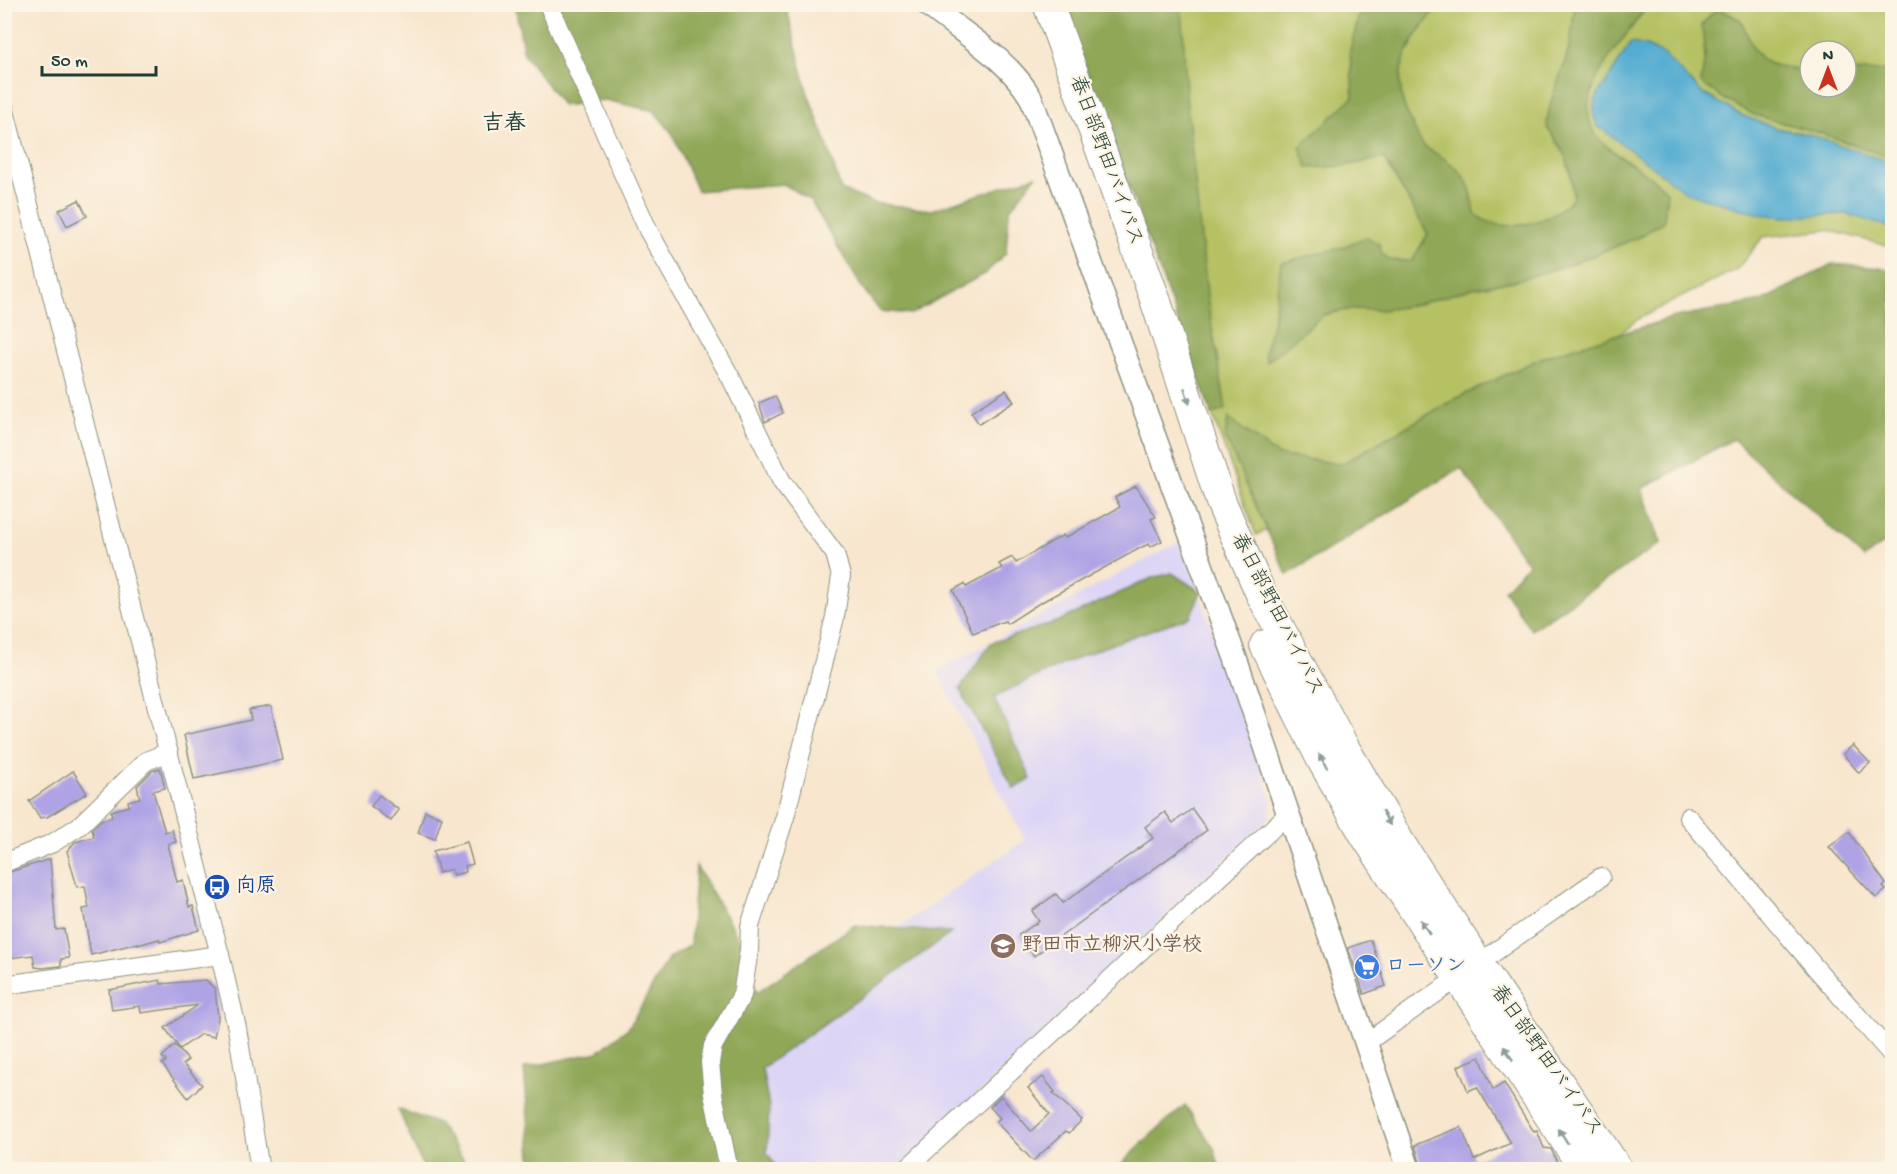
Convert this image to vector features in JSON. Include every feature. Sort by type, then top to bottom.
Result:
[{"type":"highway","name":"春日部野田バイパス","points":[[1028,4],[1138,307],[1185,456],[1215,539],[1244,604],[1322,760],[1365,835],[1618,1170]]},
{"type":"highway","name":"春日部野田バイパス","points":[[1048,4],[1155,299],[1221,502],[1261,594],[1467,969],[1585,1170]]},
{"type":"street","points":[[548,4],[648,231],[731,378],[782,482],[835,554],[842,576],[835,617],[785,817],[750,926],[742,995],[713,1046],[710,1062],[713,1094],[729,1170]]},
{"type":"street","points":[[927,4],[1002,62],[1020,80],[1031,98],[1235,657],[1367,1042],[1408,1170]]},
{"type":"street","points":[[4,107],[220,955],[237,1028],[260,1170]]},
{"type":"street","points":[[4,862],[53,843],[79,826],[146,761],[169,752]]},
{"type":"street","points":[[905,1170],[1288,813]]},
{"type":"street","points":[[1688,817],[1821,975],[1893,1055]]},
{"type":"street","points":[[1367,1042],[1467,969],[1601,877]]},
{"type":"street","points":[[4,985],[220,955]]},
{"type":"shaded area","name":"野田市立柳沢小学校","points":[[1181,541],[1272,800],[1270,817],[899,1169],[726,1169],[718,1052],[1025,840],[937,671]]},
{"type":"green space","points":[[515,5],[786,5],[807,91],[841,190],[874,203],[931,210],[1036,176],[1009,211],[1006,253],[986,273],[911,314],[880,311],[861,286],[811,201],[784,184],[697,191],[672,133],[654,111],[605,100],[563,106],[524,54]]},
{"type":"green space","points":[[1063,5],[1892,5],[1892,247],[1828,230],[1763,237],[1737,269],[1638,319],[1531,403],[1256,535]]},
{"type":"green space","points":[[1063,5],[1182,5],[1186,97],[1208,304],[1226,409],[1212,415]]},
{"type":"green space","points":[[1362,5],[1439,5],[1419,32],[1405,58],[1400,87],[1403,103],[1423,145],[1451,163],[1467,181],[1475,214],[1499,225],[1512,226],[1539,220],[1563,207],[1573,198],[1567,160],[1547,128],[1552,99],[1569,46],[1575,5],[1648,5],[1600,72],[1592,91],[1588,110],[1592,128],[1604,144],[1652,178],[1667,192],[1664,221],[1639,237],[1572,264],[1514,281],[1473,288],[1415,305],[1382,310],[1351,309],[1323,315],[1267,362],[1265,353],[1273,320],[1281,263],[1343,247],[1366,237],[1380,245],[1381,252],[1389,260],[1412,261],[1428,234],[1384,158],[1344,166],[1308,168],[1300,147],[1353,97],[1350,50]]},
{"type":"green space","points":[[1719,9],[1741,20],[1753,47],[1764,60],[1782,67],[1798,69],[1798,99],[1858,99],[1858,71],[1892,70],[1892,158],[1817,132],[1754,115],[1724,99],[1701,83],[1705,56],[1702,25],[1712,13]]},
{"type":"green space","points":[[1832,264],[1892,269],[1892,537],[1864,558],[1733,439],[1642,489],[1661,543],[1531,630],[1504,590],[1528,564],[1461,468],[1287,575],[1225,437],[1228,418],[1277,455],[1341,464],[1455,399],[1543,357],[1675,317],[1762,301]]},
{"type":"green space","points":[[1172,573],[1201,592],[1190,617],[1090,653],[994,698],[1031,779],[1014,789],[960,689],[991,643],[1059,621],[1152,578]]},
{"type":"green space","points":[[696,866],[741,942],[757,992],[855,925],[951,933],[762,1068],[769,1107],[767,1153],[778,1169],[532,1169],[524,1068],[598,1052],[629,1027],[669,958],[690,945]]},
{"type":"green space","points":[[1185,1105],[1214,1148],[1220,1169],[1117,1169],[1143,1142]]},
{"type":"green space","points":[[398,1109],[439,1124],[470,1169],[424,1169]]},
{"type":"water","points":[[1631,43],[1647,46],[1663,54],[1701,92],[1741,115],[1776,128],[1809,134],[1892,163],[1892,228],[1846,214],[1785,217],[1759,214],[1687,193],[1598,126],[1594,118],[1598,94]]},
{"type":"building","points":[[79,200],[87,216],[67,226],[59,210]]},
{"type":"building","points":[[1006,390],[1014,402],[979,424],[971,412]]},
{"type":"building","points":[[775,396],[783,413],[765,422],[759,403]]},
{"type":"building","points":[[1136,486],[1156,517],[1151,519],[1162,541],[1150,547],[1149,544],[1142,547],[1038,604],[1007,624],[1005,621],[973,633],[953,590],[964,584],[966,587],[1002,568],[999,564],[1012,557],[1016,563],[1063,535],[1065,538],[1120,507],[1115,497]]},
{"type":"building","points":[[271,706],[283,760],[194,779],[184,735],[251,720],[249,710]]},
{"type":"building","points":[[1853,745],[1870,763],[1859,773],[1843,754]]},
{"type":"building","points":[[160,768],[165,788],[153,791],[165,832],[172,830],[176,842],[168,844],[177,882],[183,880],[189,907],[193,906],[199,930],[160,942],[159,939],[91,955],[83,909],[89,908],[85,886],[77,887],[67,851],[75,842],[94,837],[92,829],[101,820],[112,817],[111,811],[129,806],[128,801],[140,798],[137,786],[152,771]]},
{"type":"building","points":[[73,771],[87,793],[47,817],[40,818],[29,801]]},
{"type":"building","points":[[379,795],[399,810],[391,821],[371,806]]},
{"type":"building","points":[[1192,809],[1207,830],[1034,956],[1019,935],[1039,921],[1032,911],[1056,894],[1063,903],[1153,838],[1145,827],[1165,812],[1173,823]]},
{"type":"building","points":[[425,811],[442,817],[435,839],[418,833]]},
{"type":"building","points":[[1849,832],[1886,884],[1883,887],[1886,890],[1876,898],[1829,847]]},
{"type":"building","points":[[467,842],[473,864],[465,866],[466,872],[453,875],[451,869],[439,873],[433,851]]},
{"type":"building","points":[[50,859],[56,930],[64,929],[69,958],[61,959],[61,966],[42,968],[35,967],[33,955],[9,958],[4,934],[4,874]]},
{"type":"building","name":"ローソン","points":[[1371,940],[1386,986],[1364,994],[1348,948]]},
{"type":"building","points":[[160,980],[161,984],[206,980],[215,989],[218,1018],[214,1037],[201,1034],[180,1049],[165,1028],[198,1005],[141,1013],[140,1006],[112,1010],[109,990]]},
{"type":"building","points":[[175,1045],[188,1060],[183,1064],[202,1085],[188,1098],[162,1064],[166,1061],[162,1057]]},
{"type":"building","points":[[1480,1057],[1493,1090],[1504,1083],[1534,1132],[1537,1131],[1544,1148],[1551,1149],[1561,1170],[1422,1170],[1415,1145],[1461,1127],[1474,1160],[1511,1143],[1477,1087],[1468,1091],[1458,1066]]},
{"type":"building","points":[[1043,1077],[1055,1092],[1053,1093],[1082,1120],[1069,1133],[1066,1131],[1033,1161],[996,1122],[1000,1118],[990,1107],[1001,1096],[1031,1131],[1049,1114],[1028,1088]]},
{"type":"place","name":"向原","points":[[217,887]]},
{"type":"place","name":"野田市立柳沢小学校","points":[[1003,946]]},
{"type":"place","name":"ローソン","points":[[1367,967]]},
{"type":"district","name":"吉春","points":[[504,125]]}]
